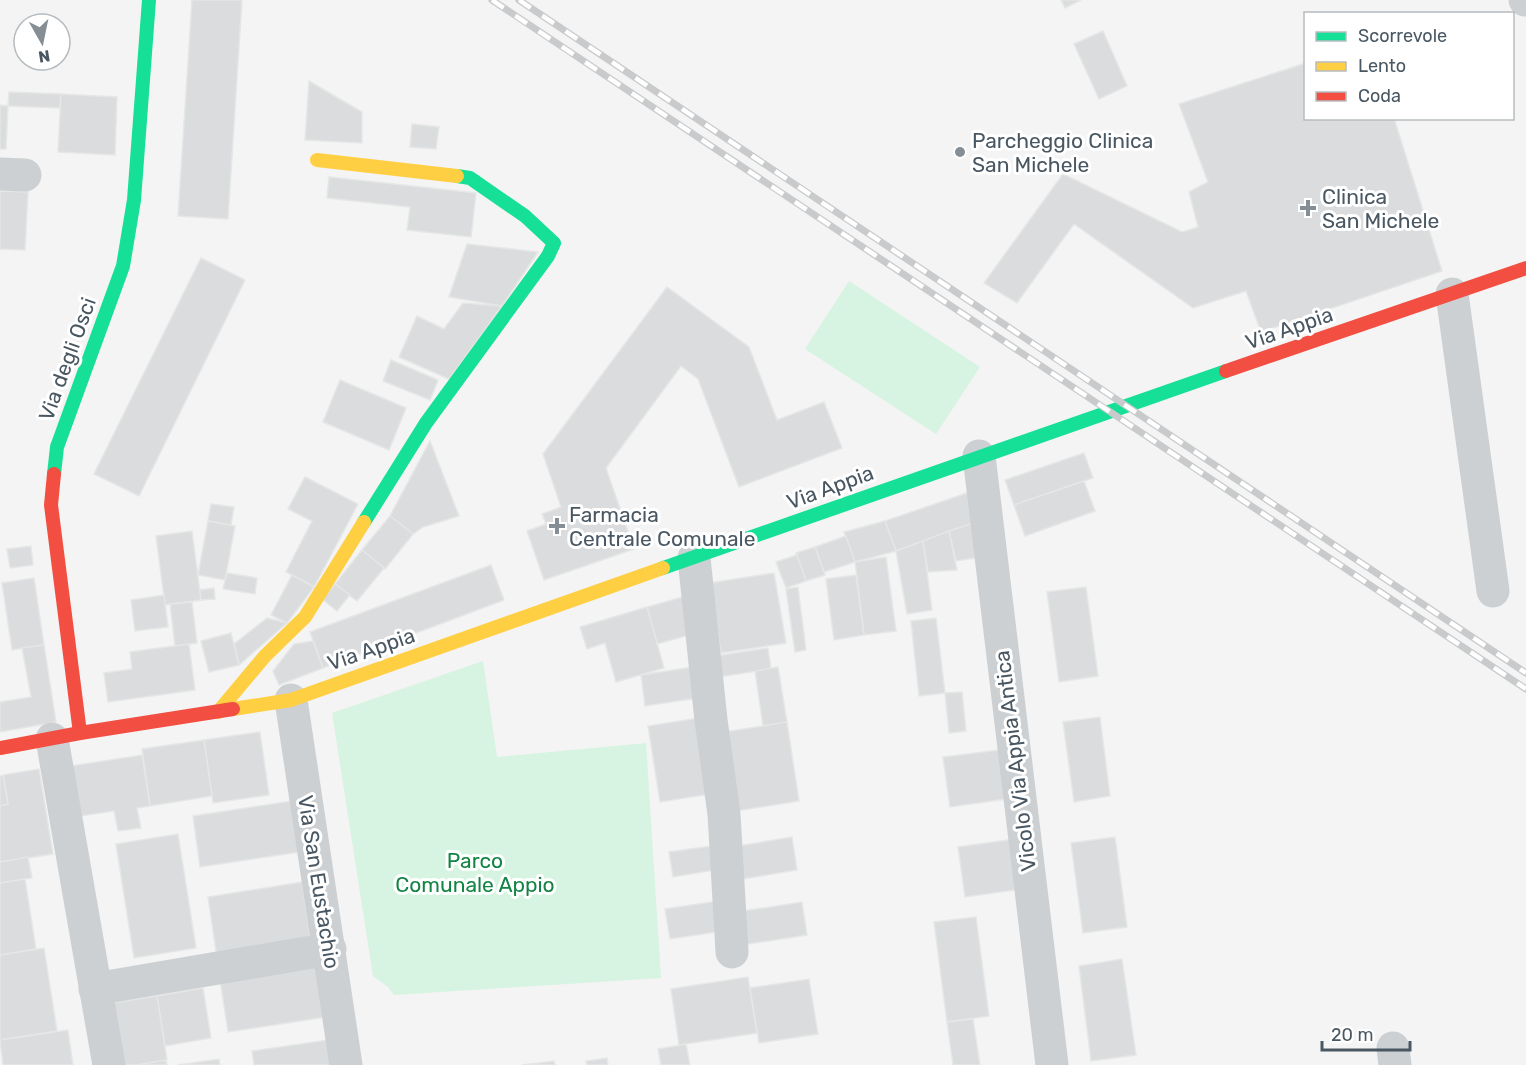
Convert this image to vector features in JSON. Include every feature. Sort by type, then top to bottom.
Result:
[{"type":"street","name":"Via degli Osci","points":[[66,736],[51,505],[57,447],[123,266],[134,200],[149,0]]},
{"type":"street","points":[[218,712],[266,656],[304,617],[426,423],[548,256],[554,243],[525,216],[470,177],[317,160]]},
{"type":"street","name":"Via Appia","points":[[0,748],[291,700],[979,456],[1526,267]]},
{"type":"street","points":[[1452,294],[1493,591]]},
{"type":"street","name":"Vicolo Via Appia Antica","points":[[979,456],[1052,1065]]},
{"type":"street","points":[[694,558],[711,720],[724,814],[732,952]]},
{"type":"street","name":"Via San Eustachio","points":[[291,700],[346,1065]]},
{"type":"street","points":[[66,736],[96,989],[109,1065]]},
{"type":"street","points":[[96,989],[330,949]]},
{"type":"green space","points":[[849,281],[980,367],[936,434],[805,349]]},
{"type":"green space","name":"Parco Comunale Appio","points":[[483,661],[497,757],[646,743],[661,978],[394,995],[388,987],[373,976],[332,713]]},
{"type":"building","points":[[192,0],[242,0],[228,219],[178,216]]},
{"type":"building","points":[[1061,0],[1081,0],[1065,8]]},
{"type":"building","points":[[1103,31],[1127,86],[1099,99],[1074,44]]},
{"type":"building","name":"Clinica San Michele","points":[[1304,64],[1304,120],[1395,120],[1442,271],[1261,332],[1246,291],[1193,308],[1074,224],[1017,303],[984,283],[1063,174],[1182,232],[1198,227],[1189,192],[1208,182],[1179,104]]},
{"type":"building","points":[[309,81],[362,112],[362,143],[305,140]]},
{"type":"building","points":[[9,92],[61,94],[60,108],[8,106]]},
{"type":"building","points":[[61,94],[117,97],[115,155],[58,152]]},
{"type":"building","points":[[0,105],[8,106],[6,149],[0,149]]},
{"type":"building","points":[[412,124],[439,127],[436,149],[410,147]]},
{"type":"building","points":[[329,177],[476,193],[471,237],[407,230],[410,207],[327,198]]},
{"type":"building","points":[[0,191],[28,192],[25,250],[0,249]]},
{"type":"building","points":[[467,244],[538,252],[502,306],[449,297]]},
{"type":"building","points":[[201,258],[245,280],[139,496],[94,474]]},
{"type":"building","points":[[667,287],[749,347],[777,420],[824,402],[842,448],[739,487],[698,379],[681,366],[606,468],[634,549],[544,580],[527,531],[546,524],[542,514],[561,507],[543,454]]},
{"type":"building","points":[[463,303],[502,306],[449,379],[399,357],[417,316],[444,329]]},
{"type":"building","points":[[391,360],[438,380],[430,400],[383,381]]},
{"type":"building","points":[[340,380],[406,408],[389,450],[323,422]]},
{"type":"building","points":[[430,441],[459,516],[423,527],[413,534],[390,516]]},
{"type":"building","points":[[1084,453],[1093,478],[1014,505],[1005,480]]},
{"type":"building","points":[[305,477],[358,504],[314,587],[286,572],[312,521],[288,509]]},
{"type":"building","points":[[1084,481],[1095,511],[1025,536],[1014,505]]},
{"type":"building","points":[[967,493],[977,522],[896,551],[885,521]]},
{"type":"building","points":[[211,504],[234,507],[231,525],[208,521]]},
{"type":"building","points":[[390,516],[413,534],[385,569],[362,550]]},
{"type":"building","points":[[208,521],[235,526],[225,580],[198,575]]},
{"type":"building","points":[[885,521],[896,551],[855,562],[844,532]]},
{"type":"building","points":[[977,522],[981,557],[956,561],[949,531]]},
{"type":"building","points":[[192,531],[201,600],[165,605],[156,536]]},
{"type":"building","points":[[949,531],[957,570],[928,572],[923,541]]},
{"type":"building","points":[[846,536],[855,562],[824,572],[815,547]]},
{"type":"building","points":[[923,541],[932,610],[907,614],[896,551]]},
{"type":"building","points":[[31,546],[33,565],[10,568],[7,549]]},
{"type":"building","points":[[815,547],[825,575],[806,581],[796,553]]},
{"type":"building","points":[[362,550],[384,568],[357,601],[335,584]]},
{"type":"building","points":[[797,555],[806,581],[786,588],[776,562]]},
{"type":"building","points":[[886,557],[896,631],[864,635],[855,562]]},
{"type":"building","points":[[491,565],[504,600],[323,668],[310,632]]},
{"type":"building","points":[[227,573],[257,578],[255,594],[223,589]]},
{"type":"building","points":[[774,573],[786,643],[721,653],[710,583]]},
{"type":"building","points":[[292,575],[314,587],[287,623],[271,615]]},
{"type":"building","points":[[856,575],[864,635],[834,640],[826,579]]},
{"type":"building","points":[[34,578],[44,645],[12,650],[2,583]]},
{"type":"building","points":[[335,584],[350,595],[337,611],[322,599]]},
{"type":"building","points":[[798,587],[806,650],[795,652],[786,589]]},
{"type":"building","points":[[1086,587],[1098,676],[1059,682],[1047,592]]},
{"type":"building","points":[[214,588],[215,599],[201,600],[200,590]]},
{"type":"building","points":[[164,595],[168,627],[135,631],[131,600]]},
{"type":"building","points":[[690,595],[700,632],[657,644],[647,607]]},
{"type":"building","points":[[192,602],[197,643],[175,646],[170,604]]},
{"type":"building","points":[[647,607],[664,668],[616,682],[605,643],[587,649],[580,627]]},
{"type":"building","points":[[267,618],[287,623],[239,665],[234,644]]},
{"type":"building","points":[[936,618],[945,693],[919,696],[911,621]]},
{"type":"building","points":[[231,633],[239,665],[209,672],[201,641]]},
{"type":"building","points":[[313,641],[323,668],[279,685],[273,671],[294,644]]},
{"type":"building","points":[[189,644],[195,690],[108,702],[104,673],[132,669],[130,652]]},
{"type":"building","points":[[44,645],[56,722],[0,732],[0,702],[31,697],[22,648]]},
{"type":"building","points":[[768,648],[771,669],[719,677],[716,656]]},
{"type":"building","points":[[699,666],[704,697],[645,706],[641,675]]},
{"type":"building","points":[[778,667],[787,722],[763,726],[755,671]]},
{"type":"building","points":[[962,692],[966,731],[949,733],[945,693]]},
{"type":"building","points":[[705,717],[717,793],[660,802],[648,726]]},
{"type":"building","points":[[1100,717],[1110,796],[1074,802],[1063,722]]},
{"type":"building","points":[[787,722],[799,801],[730,812],[718,733]]},
{"type":"building","points":[[260,732],[269,795],[213,803],[204,740]]},
{"type":"building","points":[[204,740],[212,796],[150,806],[142,749]]},
{"type":"building","points":[[999,750],[1006,799],[950,807],[943,757]]},
{"type":"building","points":[[142,755],[150,806],[137,808],[141,828],[118,831],[114,811],[73,817],[65,767]]},
{"type":"building","points":[[39,769],[53,854],[0,862],[0,806],[8,804],[3,775]]},
{"type":"building","points":[[0,776],[3,776],[8,804],[0,806]]},
{"type":"building","points":[[292,801],[299,852],[200,867],[193,816]]},
{"type":"building","points":[[178,834],[196,948],[134,958],[116,844]]},
{"type":"building","points":[[792,837],[797,870],[737,880],[732,847]]},
{"type":"building","points":[[1115,837],[1127,927],[1083,933],[1071,843]]},
{"type":"building","points":[[1015,839],[1022,889],[965,897],[958,847]]},
{"type":"building","points":[[711,846],[715,870],[673,877],[669,852]]},
{"type":"building","points":[[28,857],[32,878],[0,883],[0,862]]},
{"type":"building","points":[[25,879],[36,949],[0,955],[0,883]]},
{"type":"building","points":[[302,882],[311,943],[217,958],[208,897]]},
{"type":"building","points":[[718,901],[723,931],[670,939],[665,909]]},
{"type":"building","points":[[802,902],[807,935],[742,945],[737,912]]},
{"type":"building","points":[[976,917],[989,1016],[947,1022],[934,922]]},
{"type":"building","points":[[44,948],[57,1031],[0,1040],[0,955]]},
{"type":"building","points":[[1122,959],[1136,1055],[1091,1061],[1079,966]]},
{"type":"building","points":[[318,965],[326,1017],[228,1032],[220,980]]},
{"type":"building","points":[[748,977],[757,1033],[679,1045],[671,989]]},
{"type":"building","points":[[809,979],[818,1034],[759,1043],[750,988]]},
{"type":"building","points":[[203,988],[211,1038],[165,1046],[157,996]]},
{"type":"building","points":[[157,996],[167,1060],[121,1065],[112,1003]]},
{"type":"building","points":[[973,1019],[980,1065],[953,1065],[947,1022]]},
{"type":"building","points":[[68,1030],[73,1065],[3,1065],[0,1040]]},
{"type":"building","points":[[328,1040],[332,1065],[254,1065],[252,1051]]},
{"type":"building","points":[[686,1044],[690,1065],[661,1065],[658,1049]]},
{"type":"building","points":[[607,1058],[608,1065],[587,1065],[586,1061]]},
{"type":"building","points":[[219,1059],[220,1065],[178,1065]]},
{"type":"building","points":[[166,1060],[167,1065],[137,1065]]},
{"type":"building","points":[[554,1061],[555,1065],[522,1065]]},
{"type":"railway","points":[[492,0],[1526,689]]},
{"type":"railway","points":[[519,0],[1526,673]]},
{"type":"traffic: fast","points":[[54,474],[57,447],[123,266],[134,200],[149,0]]},
{"type":"traffic: fast","points":[[364,522],[426,423],[548,256],[554,243],[525,216],[470,178],[457,176]]},
{"type":"traffic: fast","points":[[663,568],[1226,371]]},
{"type":"traffic: slow","points":[[317,160],[457,176]]},
{"type":"traffic: slow","points":[[218,712],[265,656],[305,617],[364,522]]},
{"type":"traffic: slow","points":[[233,709],[291,700],[663,568]]},
{"type":"traffic: jam","points":[[1226,371],[1526,268]]},
{"type":"traffic: jam","points":[[54,474],[51,505],[80,733]]},
{"type":"traffic: jam","points":[[0,748],[233,709]]},
{"type":"place","name":"Parcheggio Clinica San Michele","points":[[960,152]]},
{"type":"place","name":"Clinica San Michele","points":[[1308,208]]},
{"type":"place","name":"Farmacia Centrale Comunale","points":[[557,526]]}]
